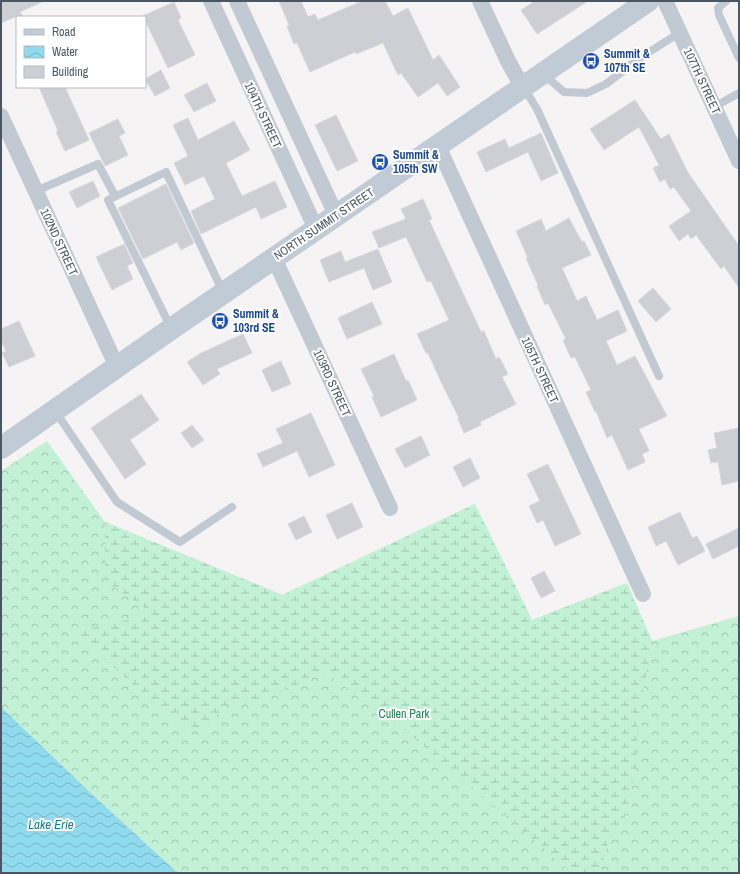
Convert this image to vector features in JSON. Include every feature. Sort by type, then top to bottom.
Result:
[{"type":"main road","name":"NORTH SUMMIT STREET","points":[[1,448],[336,215],[648,1]]},
{"type":"street","name":"104TH STREET","points":[[211,1],[316,229]]},
{"type":"street","name":"104TH STREET","points":[[237,1],[336,215]]},
{"type":"street","points":[[480,1],[508,61],[523,88]]},
{"type":"street","name":"107TH STREET","points":[[664,1],[739,161]]},
{"type":"street","name":"102ND STREET","points":[[1,116],[117,367]]},
{"type":"street","name":"105TH STREET","points":[[438,146],[643,594]]},
{"type":"street","name":"103RD STREET","points":[[274,258],[390,508]]},
{"type":"lane","points":[[726,1],[718,8],[719,15],[739,58]]},
{"type":"lane","points":[[543,74],[564,92],[587,93],[606,84],[640,58],[679,32]]},
{"type":"lane","points":[[523,88],[537,109],[659,376]]},
{"type":"lane","points":[[714,107],[739,93]]},
{"type":"lane","points":[[36,191],[98,164],[115,196]]},
{"type":"lane","points":[[171,329],[108,200],[166,172],[224,293]]},
{"type":"lane","points":[[55,411],[117,502],[180,542],[232,507]]},
{"type":"green space","name":"Cullen Park","points":[[47,441],[105,522],[282,595],[475,504],[532,620],[627,583],[652,641],[739,616],[739,873],[178,873],[95,797],[1,707],[1,471]]},
{"type":"green space","points":[[475,504],[532,620],[627,583],[652,641],[638,722],[636,767],[627,813],[608,843],[600,873],[572,873],[406,731],[326,673],[263,698],[224,707],[203,731],[183,729],[74,632],[137,618],[144,607],[105,581],[105,522],[283,595]]},
{"type":"water","name":"Lake Erie","points":[[1,707],[95,797],[178,873],[1,873]]},
{"type":"building","points":[[1,1],[44,1],[20,12],[22,16],[16,16],[1,23]]},
{"type":"building","points":[[279,1],[301,1],[308,17],[315,14],[318,20],[362,1],[385,1],[393,16],[408,8],[433,60],[439,55],[460,87],[447,96],[438,83],[418,97],[401,73],[398,75],[383,43],[356,54],[355,52],[310,72],[297,43],[294,44],[287,26],[289,25]]},
{"type":"building","points":[[535,1],[588,1],[537,34],[521,10]]},
{"type":"building","points":[[174,2],[181,18],[178,20],[195,55],[168,68],[146,22],[146,16],[143,16]]},
{"type":"building","points":[[161,70],[170,88],[155,96],[146,78]]},
{"type":"building","points":[[207,83],[216,101],[194,112],[184,95]]},
{"type":"building","points":[[39,88],[65,88],[89,140],[65,151],[56,132],[58,131]]},
{"type":"building","points":[[635,100],[661,139],[669,134],[687,171],[739,246],[739,288],[724,266],[721,269],[696,235],[691,239],[688,234],[679,241],[669,226],[691,211],[674,187],[670,189],[665,179],[660,182],[653,168],[659,165],[639,127],[604,150],[590,129]]},
{"type":"building","points":[[336,115],[358,161],[337,171],[315,125]]},
{"type":"building","points":[[188,118],[198,140],[234,121],[250,150],[226,163],[242,196],[275,181],[287,207],[261,219],[256,207],[201,234],[191,211],[215,199],[204,176],[185,185],[174,163],[188,156],[173,125]]},
{"type":"building","points":[[118,119],[125,133],[119,136],[128,155],[105,166],[89,133]]},
{"type":"building","points":[[541,133],[558,173],[541,181],[528,152],[486,172],[477,152],[505,139],[509,148]]},
{"type":"building","points":[[93,181],[100,196],[77,208],[69,192]]},
{"type":"building","points":[[166,184],[194,243],[181,250],[177,242],[143,259],[118,208]]},
{"type":"building","points":[[423,199],[432,219],[429,220],[481,332],[484,331],[496,359],[499,357],[508,374],[502,377],[516,404],[480,422],[481,425],[464,433],[458,419],[459,418],[428,353],[426,353],[417,334],[449,320],[431,281],[427,282],[406,237],[379,248],[372,232],[406,219],[401,209]]},
{"type":"building","points":[[569,218],[591,255],[562,268],[577,301],[586,296],[597,320],[618,310],[627,331],[606,341],[617,365],[635,356],[667,416],[639,429],[649,451],[642,454],[645,462],[628,470],[612,435],[607,438],[596,411],[595,412],[586,392],[591,390],[575,357],[571,358],[563,340],[566,339],[548,303],[545,305],[526,258],[528,258],[516,231],[541,219],[546,231]]},
{"type":"building","points":[[124,244],[133,263],[127,266],[133,279],[112,290],[96,257]]},
{"type":"building","points":[[378,249],[392,282],[373,290],[364,268],[329,282],[320,260],[341,251],[345,262]]},
{"type":"building","points":[[653,288],[671,309],[656,322],[638,301]]},
{"type":"building","points":[[372,302],[382,324],[347,339],[338,318]]},
{"type":"building","points":[[19,321],[35,356],[9,367],[2,353],[6,351],[1,340],[1,329]]},
{"type":"building","points":[[243,334],[252,353],[217,369],[220,374],[203,385],[187,362],[201,353]]},
{"type":"building","points":[[394,354],[406,381],[408,380],[417,400],[381,417],[372,397],[374,396],[361,369]]},
{"type":"building","points":[[281,361],[291,384],[272,392],[262,370]]},
{"type":"building","points":[[141,394],[159,420],[130,440],[146,464],[125,479],[91,428]]},
{"type":"building","points":[[311,413],[335,465],[309,477],[297,451],[263,467],[257,454],[283,443],[276,429]]},
{"type":"building","points":[[192,425],[204,440],[192,448],[181,433]]},
{"type":"building","points":[[739,428],[739,481],[722,485],[718,462],[711,463],[708,450],[717,448],[714,433]]},
{"type":"building","points":[[421,436],[430,455],[405,468],[395,449]]},
{"type":"building","points":[[470,458],[480,478],[463,487],[453,467]]},
{"type":"building","points":[[548,464],[581,534],[555,546],[543,520],[537,523],[529,506],[540,501],[527,474]]},
{"type":"building","points":[[352,503],[363,527],[337,539],[326,515]]},
{"type":"building","points":[[680,512],[692,538],[697,536],[705,551],[678,565],[666,541],[656,546],[648,527]]},
{"type":"building","points":[[304,516],[312,532],[296,540],[288,524]]},
{"type":"building","points":[[739,528],[739,546],[713,559],[706,544]]},
{"type":"building","points":[[544,571],[555,591],[541,598],[531,578]]},
{"type":"place","name":"Summit & 107th SE","points":[[591,61]]},
{"type":"place","name":"Summit & 105th SW","points":[[380,162]]},
{"type":"place","name":"Summit & 103rd SE","points":[[220,321]]}]
